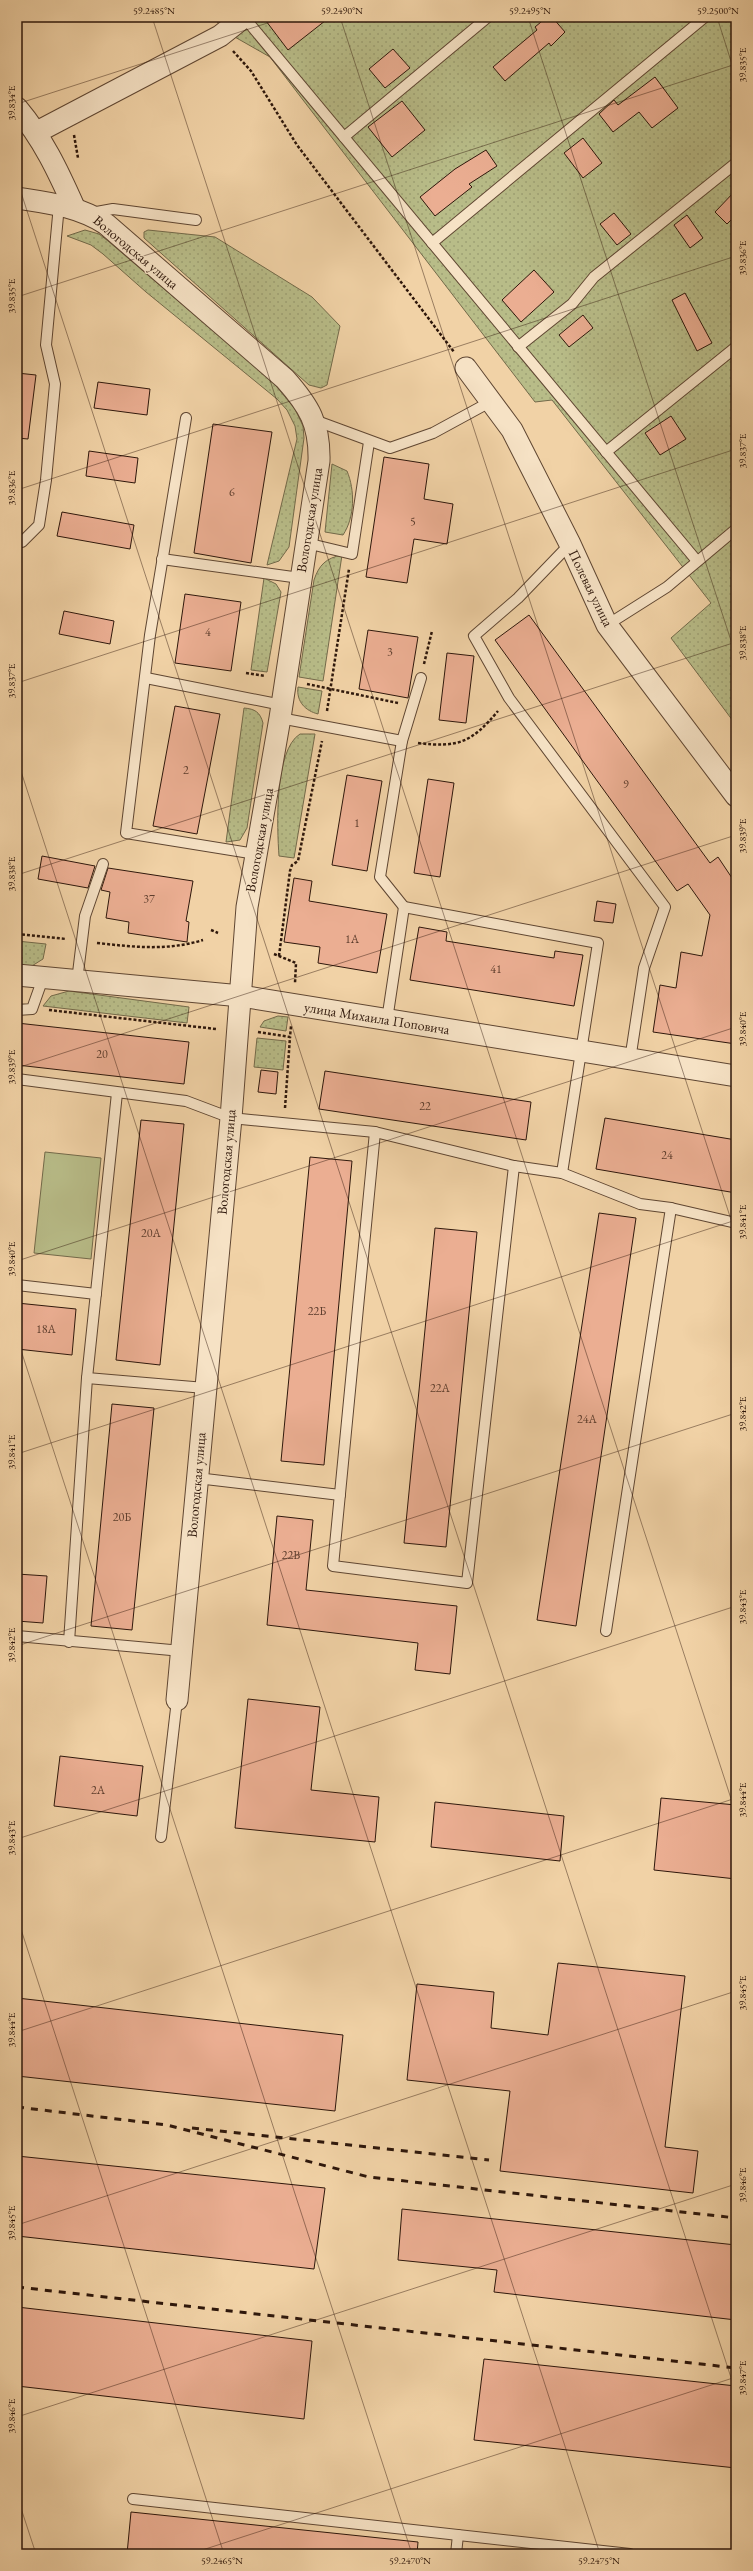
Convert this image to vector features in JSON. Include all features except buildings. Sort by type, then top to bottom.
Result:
[{"type":"street","points":[[37,132],[220,36],[244,17]]},
{"type":"street","points":[[17,108],[37,132],[52,157],[74,208]]},
{"type":"street","points":[[17,198],[74,208]]},
{"type":"street","name":"Вологодская улица","points":[[74,208],[106,224],[285,379],[307,406],[318,432],[319,461],[300,578],[281,711],[247,907],[231,1118],[204,1388],[178,1700]]},
{"type":"street","name":"Полевая улица","points":[[466,368],[512,430],[570,544],[607,625],[736,796]]},
{"type":"street","name":"улица Михаила Поповича","points":[[17,975],[241,996],[736,1076]]},
{"type":"lane","points":[[244,17],[697,561]]},
{"type":"lane","points":[[344,137],[488,17]]},
{"type":"lane","points":[[432,243],[705,17]]},
{"type":"lane","points":[[518,347],[572,304],[594,277],[736,164]]},
{"type":"lane","points":[[17,542],[22,542],[39,524],[46,480],[55,384],[46,345],[74,208],[113,209],[196,220]]},
{"type":"lane","points":[[606,452],[736,347]]},
{"type":"lane","points":[[314,420],[369,442],[390,448],[411,442],[490,402]]},
{"type":"lane","points":[[186,418],[150,634],[146,678],[126,833],[256,854]]},
{"type":"lane","points":[[306,543],[352,554],[369,442]]},
{"type":"lane","points":[[607,625],[667,587],[736,529]]},
{"type":"lane","points":[[570,544],[518,598],[474,636],[508,698],[665,907],[644,968],[630,1060]]},
{"type":"lane","points":[[162,559],[300,578]]},
{"type":"lane","points":[[146,678],[281,711],[325,726],[402,742]]},
{"type":"lane","points":[[421,678],[402,742],[380,877],[404,907],[598,943],[562,1173]]},
{"type":"lane","points":[[77,981],[80,941],[85,916],[104,864]]},
{"type":"lane","points":[[387,1020],[404,907]]},
{"type":"lane","points":[[17,1010],[32,1010],[43,978]]},
{"type":"lane","points":[[17,1079],[186,1101],[231,1118],[375,1132],[514,1166],[562,1173],[640,1204],[672,1208],[736,1223]]},
{"type":"lane","points":[[68,1642],[87,1378],[117,1093]]},
{"type":"lane","points":[[375,1132],[333,1566],[467,1583],[514,1166]]},
{"type":"lane","points":[[606,1631],[672,1208]]},
{"type":"lane","points":[[17,1286],[96,1294]]},
{"type":"lane","points":[[87,1378],[204,1388]]},
{"type":"lane","points":[[197,1478],[340,1495]]},
{"type":"lane","points":[[17,1636],[182,1652]]},
{"type":"lane","points":[[161,1837],[178,1700]]},
{"type":"lane","points":[[133,2499],[630,2554]]},
{"type":"lane","points":[[456,2554],[458,2535]]},
{"type":"path","points":[[220,36],[251,71],[297,145],[466,368]]},
{"type":"path","points":[[279,956],[290,871],[292,864],[298,861],[325,726],[352,554]]},
{"type":"path","points":[[421,678],[432,631]]},
{"type":"path","points":[[246,673],[271,677]]},
{"type":"path","points":[[304,683],[412,706]]},
{"type":"path","points":[[402,742],[436,746],[468,741],[490,720],[508,698]]},
{"type":"path","points":[[211,930],[218,932]]},
{"type":"path","points":[[17,934],[144,948],[181,947],[203,940]]},
{"type":"path","points":[[274,954],[296,963],[295,988]]},
{"type":"path","points":[[32,1010],[221,1030]]},
{"type":"path","points":[[284,1123],[292,1023]]},
{"type":"path","points":[[254,1031],[290,1037]]},
{"type":"green space","points":[[213,17],[736,17],[736,725],[671,638],[711,603],[552,400],[535,402],[270,57],[226,32]]},
{"type":"green space","points":[[85,230],[99,234],[108,241],[272,381],[295,409],[303,426],[304,438],[289,547],[279,561],[267,565],[297,439],[295,426],[287,410],[277,399],[146,292],[103,254],[91,245],[67,236]]},
{"type":"green space","points":[[148,230],[215,237],[312,297],[340,326],[327,385],[321,388],[309,385],[144,238],[144,232]]},
{"type":"green space","points":[[332,464],[347,471],[350,478],[352,512],[343,535],[325,532]]},
{"type":"green space","points":[[342,555],[323,681],[299,677],[314,580],[318,570],[327,560]]},
{"type":"green space","points":[[264,578],[276,584],[281,592],[267,672],[251,670]]},
{"type":"green space","points":[[298,687],[322,691],[318,714],[310,711],[300,701]]},
{"type":"green space","points":[[244,708],[251,709],[259,714],[263,723],[247,828],[240,840],[226,842]]},
{"type":"green space","points":[[300,734],[315,734],[294,858],[279,856],[278,809],[281,772],[285,756],[292,743]]},
{"type":"green space","points":[[17,941],[46,944],[43,959],[27,969],[17,968]]},
{"type":"green space","points":[[69,991],[189,1007],[187,1023],[43,1006],[51,996]]},
{"type":"green space","points":[[278,1016],[288,1017],[286,1031],[260,1027],[264,1021]]},
{"type":"green space","points":[[257,1038],[286,1041],[283,1070],[254,1067]]},
{"type":"green space","points":[[45,1152],[101,1158],[91,1259],[34,1253]]},
{"type":"railway","points":[[17,2107],[167,2125],[369,2177],[736,2218]]},
{"type":"railway","points":[[192,2128],[489,2160]]},
{"type":"railway","points":[[17,2287],[736,2368]]}]
